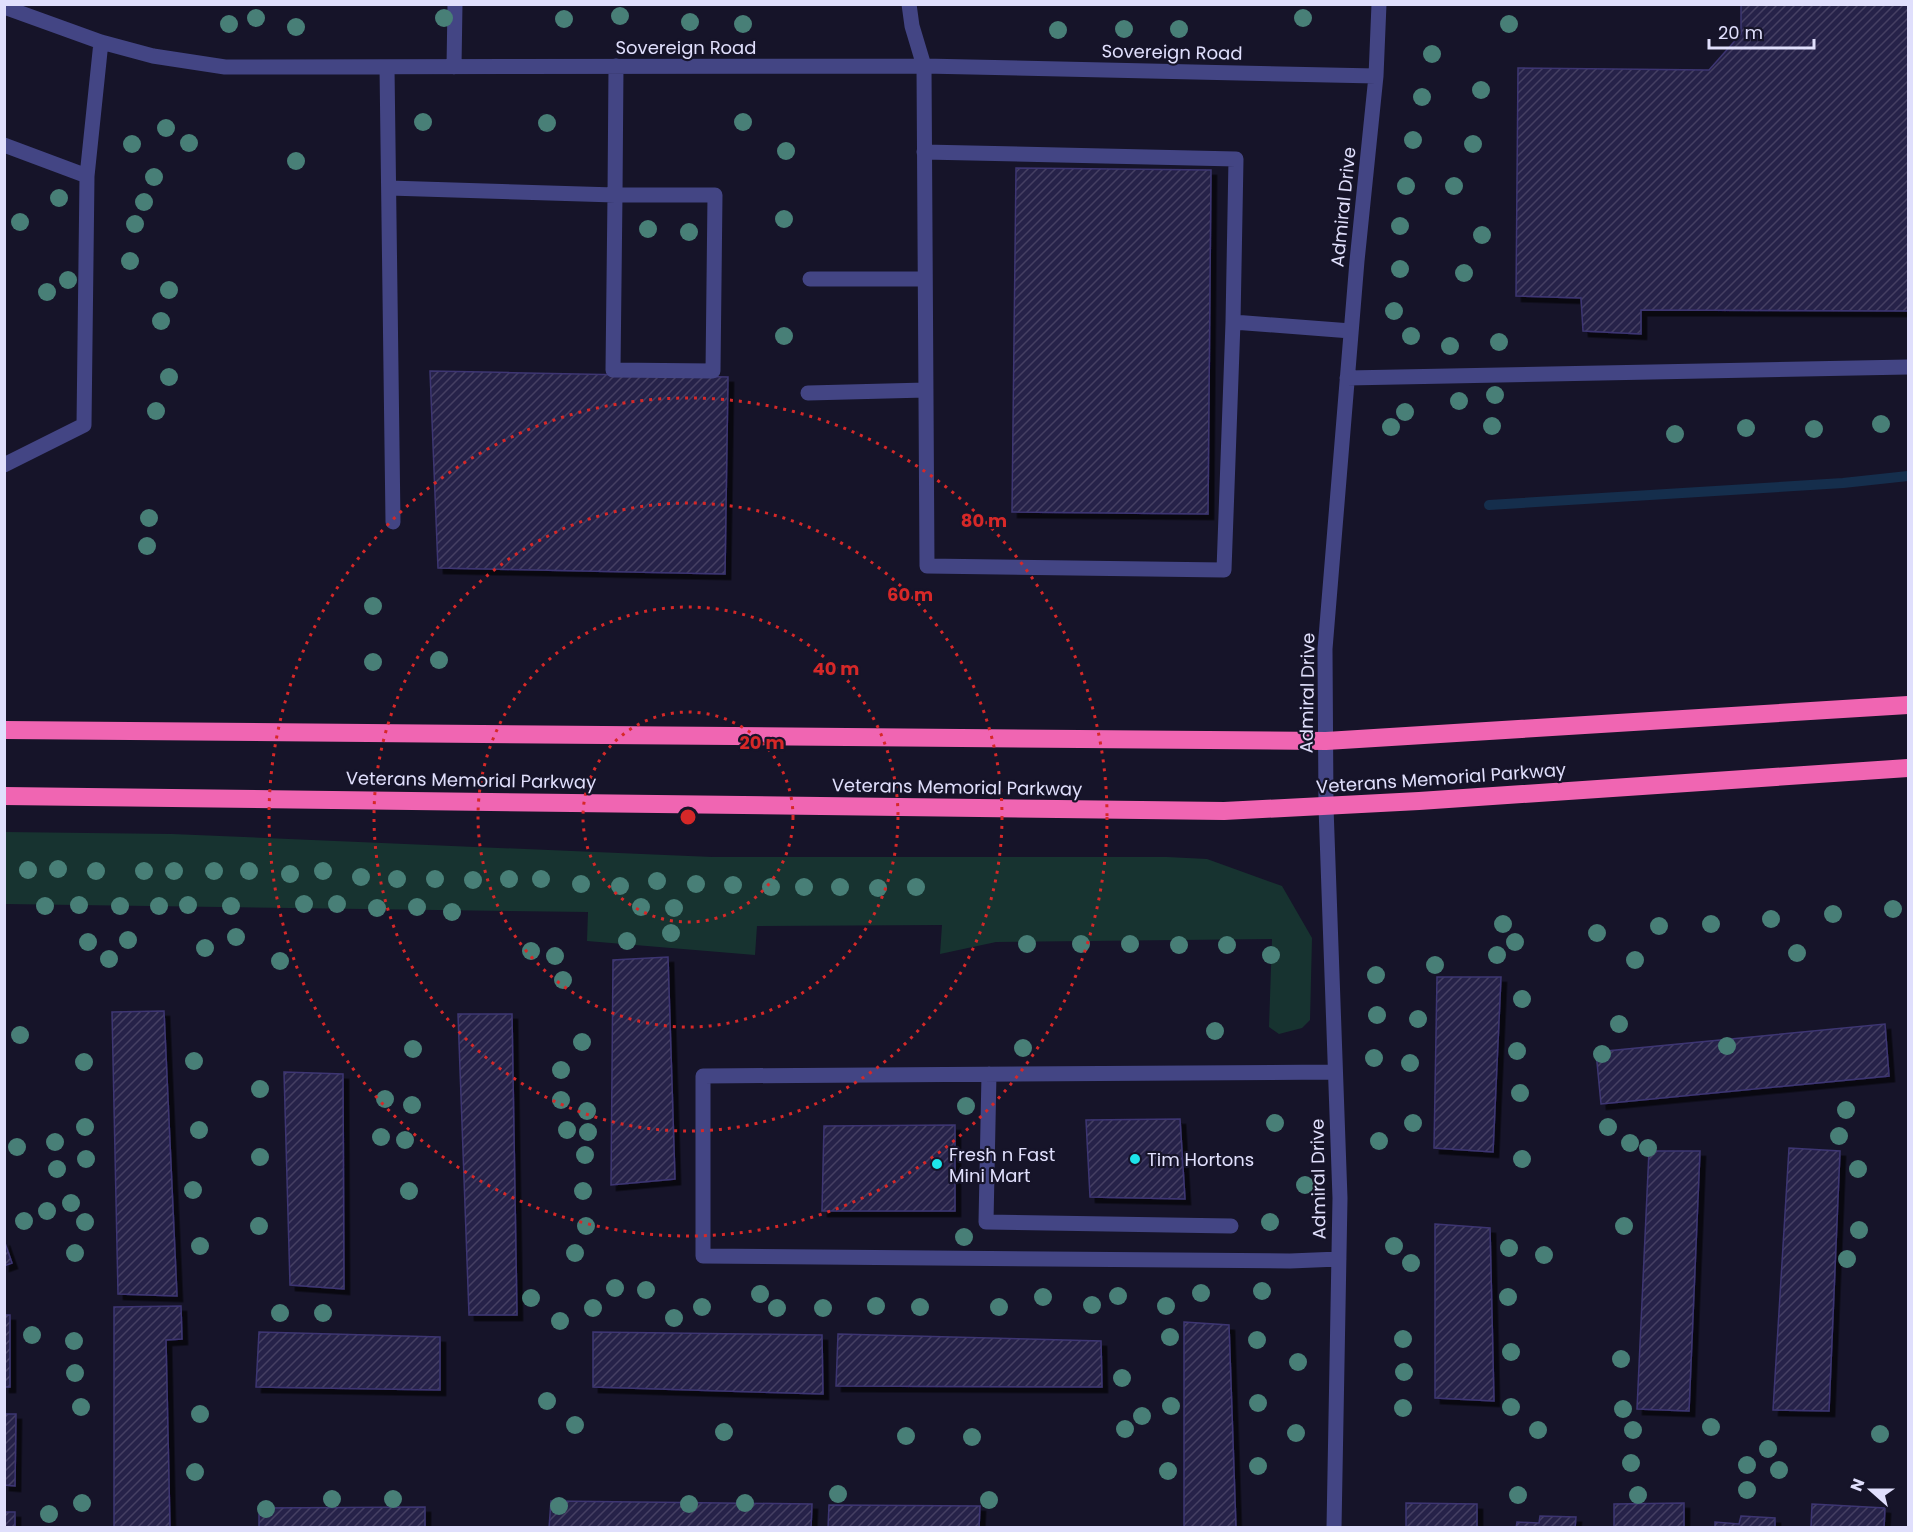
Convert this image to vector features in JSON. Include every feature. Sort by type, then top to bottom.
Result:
[{"type":"highway","points":[[4,730],[1326,741],[1908,705]]},
{"type":"highway","name":"Veterans Memorial Parkway","points":[[4,796],[1224,811],[1326,807],[1908,768]]},
{"type":"street","points":[[454,67],[455,4]]},
{"type":"street","points":[[909,4],[912,26],[924,66],[924,152],[927,567],[1224,570],[1236,159],[924,152]]},
{"type":"street","name":"Admiral Drive","points":[[1334,1527],[1340,1198],[1326,807],[1325,649],[1351,331],[1376,76],[1379,4]]},
{"type":"street","name":"Sovereign Road","points":[[4,7],[100,42],[153,56],[225,67],[924,66],[1376,76]]},
{"type":"street","points":[[4,465],[84,425],[87,176],[100,42]]},
{"type":"street","points":[[389,188],[615,195],[715,195],[713,371],[613,370],[615,195],[616,66]]},
{"type":"street","points":[[387,67],[393,522]]},
{"type":"street","points":[[4,145],[87,176]]},
{"type":"street","points":[[810,279],[925,279]]},
{"type":"street","points":[[1233,322],[1351,331]]},
{"type":"street","points":[[1347,378],[1908,367]]},
{"type":"street","points":[[808,393],[926,390]]},
{"type":"street","points":[[1335,1072],[703,1076],[703,1256],[1280,1261],[1339,1259]]},
{"type":"street","points":[[989,1074],[986,1222],[1231,1226]]},
{"type":"green space","points":[[5,832],[172,834],[712,857],[1167,857],[1207,859],[1282,886],[1312,938],[1310,1020],[1302,1028],[1279,1034],[1269,1027],[1272,939],[996,942],[940,954],[942,925],[757,926],[755,955],[587,941],[588,912],[5,904]]},
{"type":"building","points":[[1741,4],[1908,4],[1908,311],[1641,310],[1641,334],[1583,331],[1581,298],[1516,296],[1518,68],[1709,70],[1741,34]]},
{"type":"building","points":[[1016,168],[1211,170],[1208,514],[1012,512]]},
{"type":"building","points":[[430,371],[728,377],[725,574],[438,568]]},
{"type":"building","points":[[668,957],[675,1179],[611,1185],[613,960]]},
{"type":"building","points":[[1437,977],[1501,977],[1493,1152],[1434,1148]]},
{"type":"building","points":[[164,1011],[177,1296],[118,1294],[112,1012]]},
{"type":"building","points":[[458,1014],[512,1014],[517,1315],[469,1315]]},
{"type":"building","points":[[1885,1024],[1889,1076],[1601,1104],[1596,1052]]},
{"type":"building","points":[[284,1072],[343,1074],[344,1289],[290,1285]]},
{"type":"building","name":"Tim Hortons","points":[[1180,1119],[1185,1199],[1090,1197],[1086,1120]]},
{"type":"building","points":[[955,1125],[955,1211],[822,1211],[824,1126]]},
{"type":"building","points":[[1789,1148],[1840,1151],[1829,1411],[1773,1410]]},
{"type":"building","points":[[1649,1151],[1700,1151],[1689,1411],[1637,1409]]},
{"type":"building","points":[[1435,1224],[1490,1228],[1494,1401],[1435,1398]]},
{"type":"building","points":[[4,1240],[12,1263],[4,1266]]},
{"type":"building","points":[[181,1306],[182,1339],[166,1340],[170,1528],[114,1528],[114,1307]]},
{"type":"building","points":[[4,1315],[10,1315],[10,1387],[4,1387]]},
{"type":"building","points":[[1184,1322],[1229,1325],[1236,1528],[1184,1528]]},
{"type":"building","points":[[259,1332],[440,1337],[440,1390],[256,1387]]},
{"type":"building","points":[[593,1332],[822,1335],[823,1394],[593,1387]]},
{"type":"building","points":[[838,1334],[1101,1341],[1102,1387],[836,1386]]},
{"type":"building","points":[[4,1414],[16,1414],[15,1486],[4,1485]]},
{"type":"building","points":[[551,1501],[812,1504],[811,1528],[549,1528]]},
{"type":"building","points":[[1406,1503],[1477,1504],[1477,1528],[1406,1528]]},
{"type":"building","points":[[1684,1503],[1684,1528],[1614,1528],[1614,1504]]},
{"type":"building","points":[[1812,1504],[1885,1508],[1884,1528],[1811,1528]]},
{"type":"building","points":[[829,1505],[980,1506],[979,1528],[828,1528]]},
{"type":"building","points":[[425,1507],[425,1528],[259,1528],[259,1508]]},
{"type":"building","points":[[4,1512],[15,1512],[15,1528],[4,1528]]},
{"type":"building","points":[[1540,1516],[1576,1517],[1575,1528],[1516,1528],[1517,1522],[1539,1523]]},
{"type":"building","points":[[1741,1516],[1775,1518],[1775,1528],[1715,1528],[1715,1522],[1739,1524]]},
{"type":"waterway","points":[[1489,505],[1843,483],[1908,476]]},
{"type":"place","name":"Tim Hortons","points":[[1135,1159]]},
{"type":"place","name":"Fresh n Fast Mini Mart","points":[[937,1164]]}]
